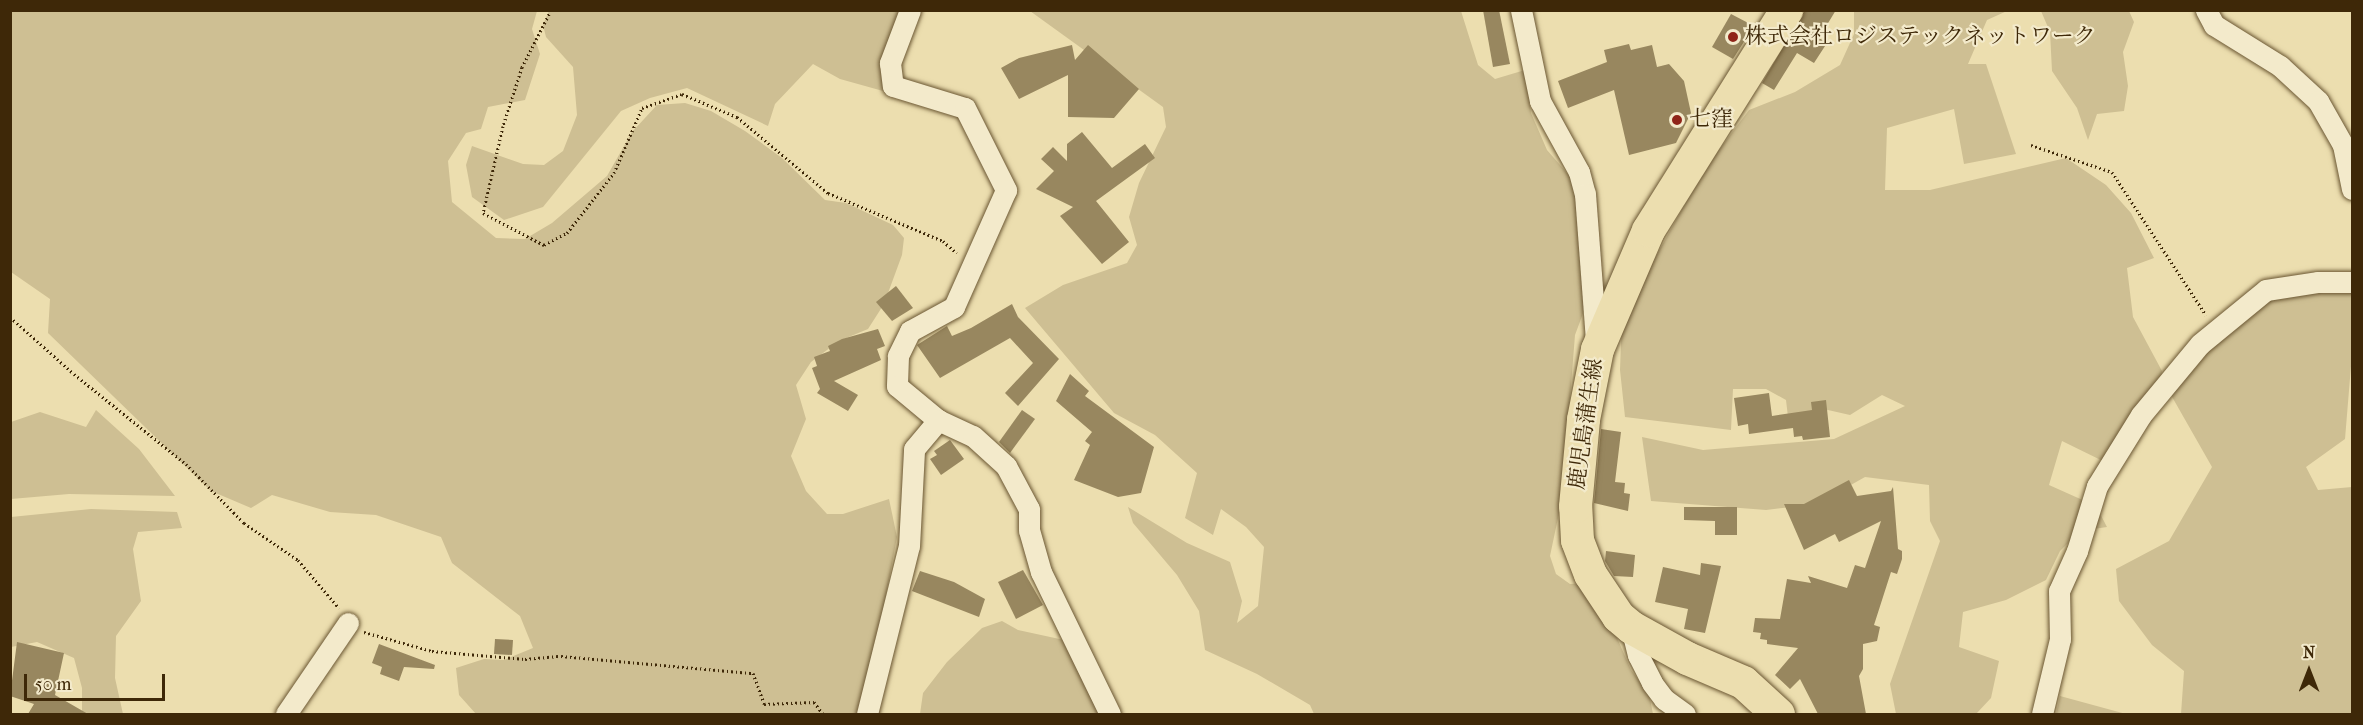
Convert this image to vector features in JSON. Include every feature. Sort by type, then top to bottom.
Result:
[{"type":"main road","name":"鹿児島蒲生線","points":[[1778,714],[1743,682],[1631,627],[1603,598],[1577,540],[1578,462],[1596,349],[1648,230],[1786,10]]},
{"type":"street","points":[[910,10],[890,63],[892,86],[964,108],[1006,190],[954,307],[910,331],[898,356],[897,386],[938,420],[973,436],[1006,466],[1029,509],[1029,530],[1041,572],[1110,714]]},
{"type":"street","points":[[1521,10],[1540,101],[1580,172],[1585,194],[1596,349]]},
{"type":"street","points":[[2206,10],[2214,25],[2280,66],[2318,101],[2343,145],[2352,189]]},
{"type":"street","points":[[2042,714],[2060,639],[2059,591],[2077,551],[2097,486],[2141,414],[2200,344],[2266,290],[2318,282],[2352,282]]},
{"type":"street","points":[[867,714],[909,546],[914,449],[938,420]]},
{"type":"street","points":[[286,714],[348,623]]},
{"type":"street","points":[[1631,627],[1638,655],[1652,684],[1664,699],[1684,714]]},
{"type":"path","points":[[551,10],[522,67],[503,126],[483,213],[544,245],[567,233],[614,173],[642,108],[682,94],[737,117],[828,193],[943,241],[973,265]]},
{"type":"path","points":[[2031,145],[2112,172],[2217,330]]},
{"type":"path","points":[[10,317],[74,374],[186,464],[244,523],[298,560],[341,610],[348,623],[373,637],[432,651],[525,658],[561,656],[753,673],[764,704],[814,702],[823,714]]},
{"type":"shaded area","points":[[10,11],[537,11],[532,29],[540,54],[525,100],[488,107],[481,129],[466,133],[448,161],[452,202],[496,238],[525,239],[552,223],[607,176],[632,132],[657,105],[685,103],[711,111],[745,131],[782,158],[825,200],[846,203],[893,225],[904,238],[902,255],[884,304],[868,329],[839,341],[811,362],[796,385],[806,419],[791,456],[806,491],[827,514],[843,514],[889,499],[897,537],[873,665],[857,714],[476,714],[459,695],[456,668],[484,659],[504,660],[533,648],[520,616],[452,563],[441,537],[376,515],[330,512],[272,495],[251,508],[211,491],[48,333],[50,299],[11,272]]},
{"type":"shaded area","points":[[549,11],[916,11],[883,91],[840,79],[813,64],[775,104],[768,126],[687,88],[650,98],[621,111],[543,207],[504,220],[472,197],[466,165],[472,146],[523,164],[544,165],[563,151],[577,115],[573,67],[546,37],[543,25]]},
{"type":"shaded area","points":[[1030,11],[1461,11],[1478,65],[1495,79],[1525,70],[1531,113],[1547,150],[1573,180],[1588,300],[1575,335],[1562,499],[1550,556],[1556,574],[1570,584],[1583,583],[1611,624],[1631,670],[1649,694],[1653,714],[1314,714],[1310,705],[1257,674],[1205,650],[1199,611],[1177,575],[1133,523],[1128,507],[1187,543],[1230,562],[1242,601],[1237,623],[1258,606],[1264,547],[1246,527],[1221,509],[1213,535],[1185,518],[1197,473],[1155,435],[1114,413],[1025,308],[1063,285],[1127,263],[1137,245],[1129,217],[1139,183],[1166,127],[1163,107]]},
{"type":"shaded area","points":[[1854,11],[2007,11],[1987,20],[1968,64],[1986,64],[2016,154],[1964,164],[1954,109],[1887,128],[1885,190],[1930,190],[2066,158],[2106,185],[2131,213],[2154,258],[2127,268],[2133,317],[2162,371],[2156,411],[2113,466],[2062,441],[2049,485],[2096,506],[2107,527],[2080,531],[2060,551],[2046,580],[2006,600],[1963,612],[1959,647],[1999,661],[1991,698],[1976,714],[1896,714],[1890,684],[1940,541],[1930,521],[1929,485],[1865,477],[1817,504],[1766,510],[1651,501],[1642,437],[1703,450],[1834,439],[1905,406],[1882,395],[1850,415],[1828,410],[1788,417],[1786,400],[1766,389],[1733,389],[1731,430],[1625,417],[1620,370],[1622,317],[1704,170],[1749,110],[1795,92],[1840,65],[1854,34]]},
{"type":"shaded area","points":[[2041,11],[2129,11],[2134,22],[2123,52],[2128,86],[2124,111],[2097,114],[2088,140],[2077,108],[2052,71],[2050,32]]},
{"type":"shaded area","points":[[2352,276],[2352,354],[2345,439],[2306,467],[2318,490],[2352,487],[2352,714],[2181,714],[2184,671],[2152,645],[2119,601],[2116,569],[2169,541],[2212,467],[2171,395],[2223,332],[2265,299]]},
{"type":"shaded area","points":[[96,410],[139,449],[175,496],[69,494],[11,499],[11,422],[40,412],[86,427]]},
{"type":"shaded area","points":[[91,509],[177,512],[182,528],[138,532],[133,549],[141,601],[116,636],[115,678],[123,714],[82,714],[82,688],[74,658],[37,642],[11,647],[11,517]]},
{"type":"shaded area","points":[[1002,621],[1018,630],[1064,640],[1101,714],[920,714],[923,693],[947,662],[982,628]]},
{"type":"shaded area","points":[[2060,696],[2126,714],[2056,714]]},
{"type":"building","points":[[1483,10],[1499,10],[1510,64],[1493,67]]},
{"type":"building","points":[[1805,10],[1836,10],[1819,38],[1827,43],[1814,63],[1797,53],[1774,90],[1762,83]]},
{"type":"building","name":"株式会社ロジステックネットワーク","points":[[1731,14],[1754,26],[1733,59],[1712,47]]},
{"type":"building","points":[[1629,44],[1631,50],[1652,45],[1657,67],[1669,64],[1684,81],[1691,113],[1676,143],[1629,155],[1614,90],[1568,108],[1558,81],[1607,62],[1604,50]]},
{"type":"building","points":[[1072,45],[1075,60],[1088,45],[1139,89],[1114,118],[1068,117],[1068,75],[1019,99],[1001,68],[1019,58]]},
{"type":"building","points":[[1082,132],[1112,168],[1145,144],[1155,158],[1096,201],[1129,242],[1102,264],[1060,216],[1073,207],[1036,189],[1054,171],[1041,159],[1053,147],[1067,161],[1067,144]]},
{"type":"building","points":[[896,286],[913,308],[892,321],[876,302]]},
{"type":"building","points":[[1012,304],[1018,317],[1059,359],[1018,406],[1005,393],[1033,363],[1010,338],[940,378],[917,345],[947,326],[952,336],[971,328]]},
{"type":"building","points":[[878,329],[885,346],[877,349],[881,360],[834,381],[858,395],[848,411],[817,393],[820,389],[812,368],[817,366],[814,357],[830,351],[828,346],[842,339]]},
{"type":"building","points":[[1070,374],[1089,391],[1085,396],[1154,447],[1141,493],[1118,497],[1074,480],[1090,445],[1085,441],[1092,432],[1056,401]]},
{"type":"building","points":[[1769,393],[1772,416],[1812,410],[1811,402],[1826,400],[1830,437],[1803,440],[1802,436],[1794,437],[1793,428],[1749,434],[1748,424],[1738,426],[1734,398]]},
{"type":"building","points":[[1022,410],[1035,419],[1010,453],[999,442]]},
{"type":"building","points":[[1601,429],[1621,432],[1615,482],[1625,483],[1624,493],[1630,494],[1628,511],[1594,503]]},
{"type":"building","points":[[950,440],[964,459],[941,475],[930,459],[937,455],[934,451]]},
{"type":"building","points":[[1849,480],[1857,496],[1891,491],[1893,487],[1898,549],[1902,551],[1902,559],[1897,574],[1891,572],[1874,625],[1880,627],[1877,641],[1863,644],[1863,669],[1859,676],[1866,714],[1818,714],[1800,679],[1790,689],[1775,675],[1798,648],[1767,644],[1767,640],[1760,639],[1761,633],[1753,632],[1755,618],[1780,619],[1787,579],[1811,583],[1808,576],[1847,588],[1855,565],[1865,568],[1881,521],[1839,542],[1835,534],[1804,550],[1784,504],[1804,504]]},
{"type":"building","points":[[1684,507],[1737,507],[1737,535],[1715,535],[1715,521],[1684,520]]},
{"type":"building","points":[[1606,551],[1635,555],[1633,577],[1614,576],[1605,561]]},
{"type":"building","points":[[1701,563],[1721,566],[1705,633],[1684,629],[1688,609],[1655,602],[1663,567],[1700,575]]},
{"type":"building","points":[[1023,570],[1043,605],[1016,619],[998,582]]},
{"type":"building","points":[[920,571],[954,582],[985,599],[979,617],[912,591]]},
{"type":"building","points":[[495,639],[513,640],[512,655],[494,654]]},
{"type":"building","points":[[17,642],[64,653],[55,695],[88,714],[28,714],[34,704],[10,696]]},
{"type":"building","points":[[379,644],[435,665],[434,669],[404,667],[399,681],[380,674],[382,667],[372,663]]},
{"type":"place","name":"株式会社ロジステックネットワーク","points":[[1733,37]]},
{"type":"place","name":"七窪","points":[[1677,120]]}]
